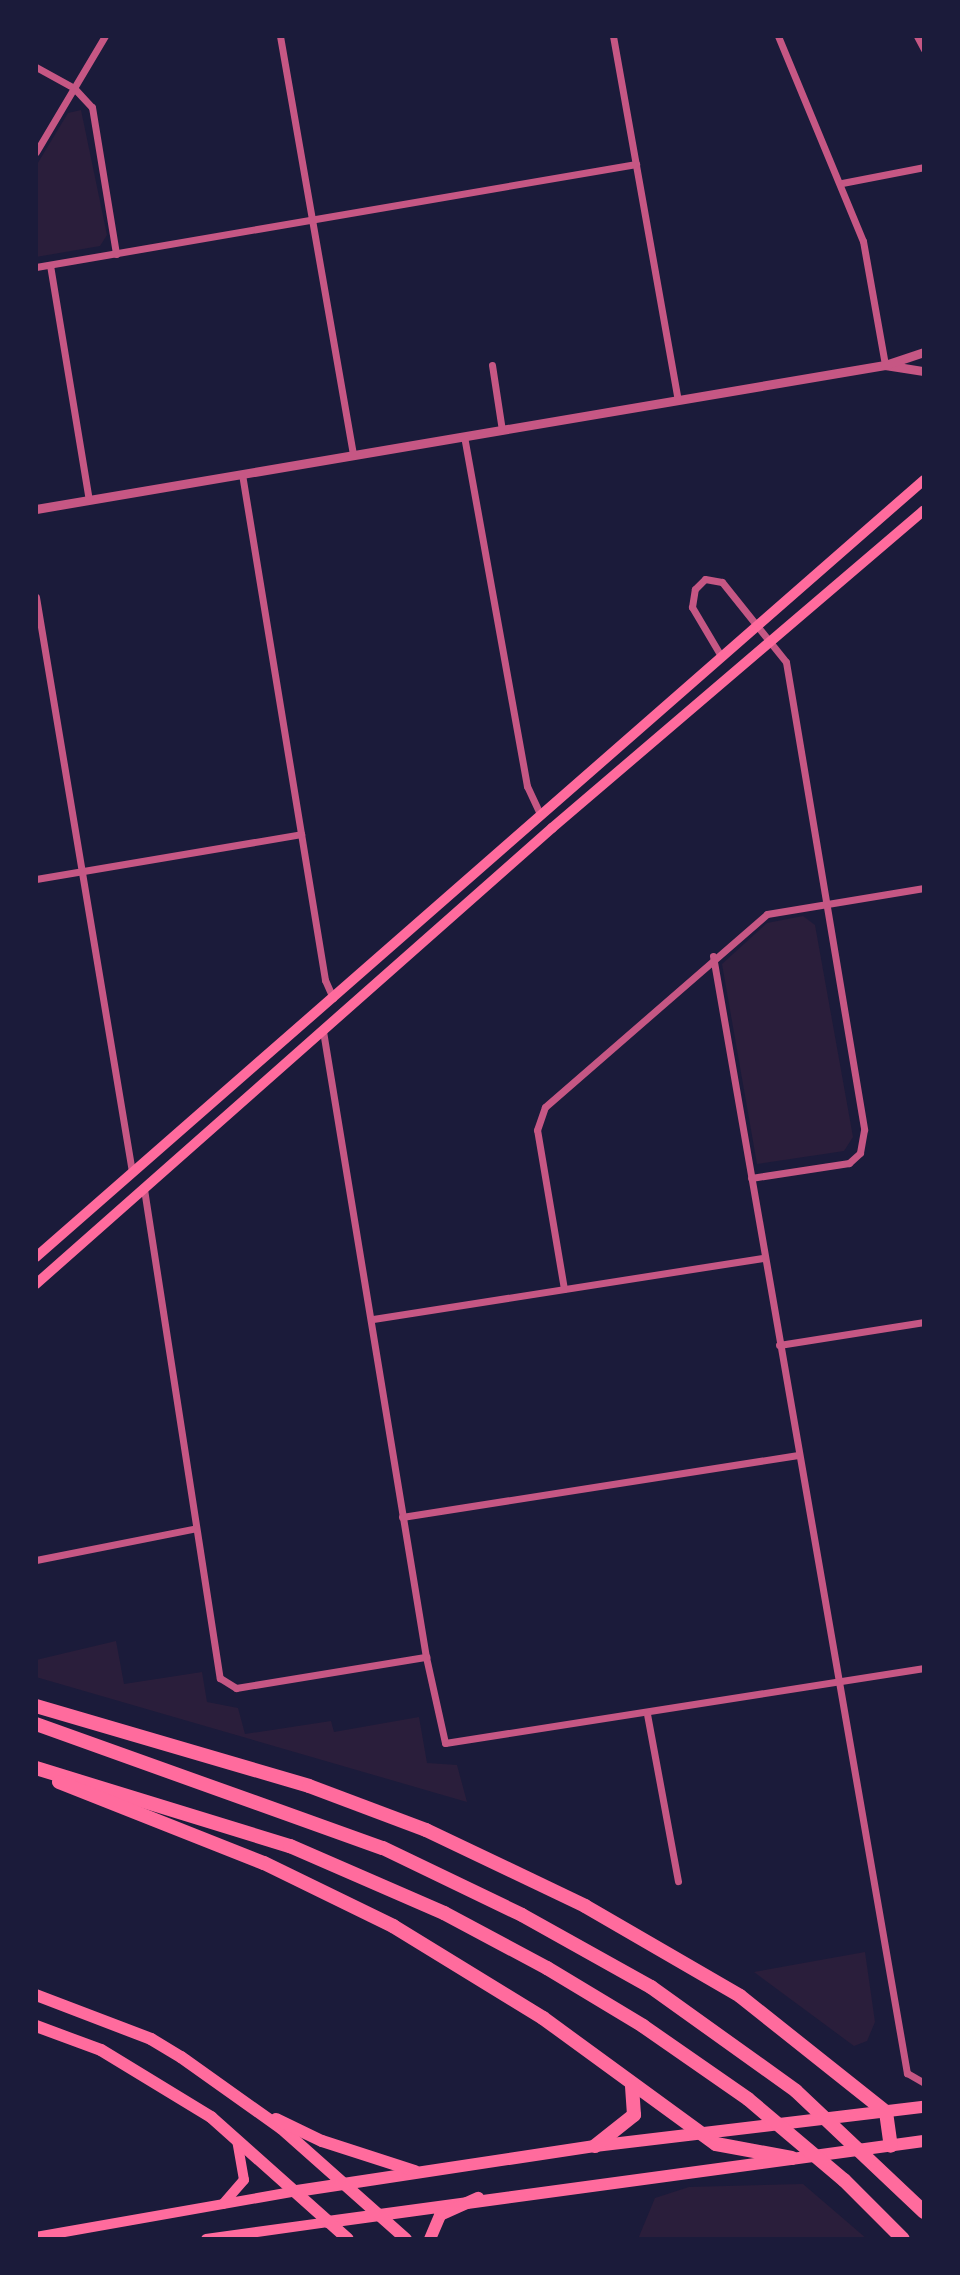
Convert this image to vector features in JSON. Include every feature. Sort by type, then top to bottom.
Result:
[{"type":"highway","points":[[36,1706],[309,1786],[518,1872],[676,1954],[740,1996],[886,2112],[891,2146]]},
{"type":"highway","points":[[36,1724],[281,1808],[454,1880],[651,1987],[796,2091],[924,2212]]},
{"type":"highway","points":[[36,1770],[264,1863],[393,1926],[543,2018],[632,2085],[728,2150],[792,2158]]},
{"type":"highway","points":[[36,1770],[290,1846],[444,1913],[643,2026],[748,2099],[844,2180],[903,2239]]},
{"type":"highway","points":[[595,2146],[634,2115],[632,2085]]},
{"type":"main road","points":[[36,1257],[333,998],[539,812],[924,480]]},
{"type":"main road","points":[[36,1284],[552,828],[924,510]]},
{"type":"main road","points":[[539,812],[552,828]]},
{"type":"main road","points":[[313,1015],[323,1031]]},
{"type":"main road","points":[[132,1172],[144,1189]]},
{"type":"main road","points":[[36,1995],[151,2039],[265,2117],[346,2181],[406,2239]]},
{"type":"main road","points":[[36,2026],[140,2070],[237,2140],[348,2239]]},
{"type":"main road","points":[[38,2237],[346,2181],[595,2146],[924,2107]]},
{"type":"main road","points":[[265,2117],[415,2171]]},
{"type":"main road","points":[[222,2205],[244,2180],[237,2140]]},
{"type":"main road","points":[[206,2239],[478,2198],[924,2141]]},
{"type":"main road","points":[[430,2239],[440,2215],[478,2198]]},
{"type":"street","points":[[36,152],[105,36]]},
{"type":"street","points":[[280,36],[353,455]]},
{"type":"street","points":[[613,36],[678,400]]},
{"type":"street","points":[[778,36],[842,183],[863,241],[885,365]]},
{"type":"street","points":[[917,36],[924,49]]},
{"type":"street","points":[[36,67],[74,88],[94,116],[116,254]]},
{"type":"street","points":[[36,267],[636,164]]},
{"type":"street","points":[[842,183],[924,167]]},
{"type":"street","points":[[50,265],[89,500]]},
{"type":"street","points":[[36,509],[885,365],[924,352]]},
{"type":"street","points":[[492,365],[502,430]]},
{"type":"street","points":[[885,365],[924,371]]},
{"type":"street","points":[[464,436],[527,786],[539,812]]},
{"type":"street","points":[[242,474],[325,980],[333,998]]},
{"type":"street","points":[[721,656],[692,607],[695,589],[705,579],[722,582],[786,662],[823,903],[864,1130],[860,1153],[849,1163],[751,1178]]},
{"type":"street","points":[[36,597],[132,1172]]},
{"type":"street","points":[[36,879],[301,834]]},
{"type":"street","points":[[564,1289],[538,1117],[713,956],[767,914],[924,888]]},
{"type":"street","points":[[713,956],[836,1683],[907,2073],[924,2083]]},
{"type":"street","points":[[323,1031],[373,1319],[402,1517],[426,1657],[445,1743],[647,1714],[924,1668]]},
{"type":"street","points":[[144,1189],[193,1529],[220,1678],[227,1686],[426,1657]]},
{"type":"street","points":[[373,1319],[764,1258]]},
{"type":"street","points":[[779,1345],[924,1322]]},
{"type":"street","points":[[402,1517],[798,1455]]},
{"type":"street","points":[[36,1560],[193,1529]]},
{"type":"street","points":[[647,1714],[678,1881]]},
{"type":"shaded area","points":[[81,110],[107,235],[100,246],[36,257],[36,166],[68,113]]},
{"type":"shaded area","points":[[803,916],[815,925],[853,1137],[844,1151],[757,1164],[722,964],[767,923]]},
{"type":"shaded area","points":[[116,1641],[124,1684],[202,1672],[207,1702],[238,1708],[245,1734],[331,1721],[334,1732],[419,1717],[427,1763],[457,1765],[467,1802],[36,1677],[36,1660]]},
{"type":"shaded area","points":[[865,1952],[875,2022],[867,2041],[854,2046],[754,1972]]},
{"type":"shaded area","points":[[803,2184],[867,2239],[638,2239],[655,2198],[689,2187]]}]
